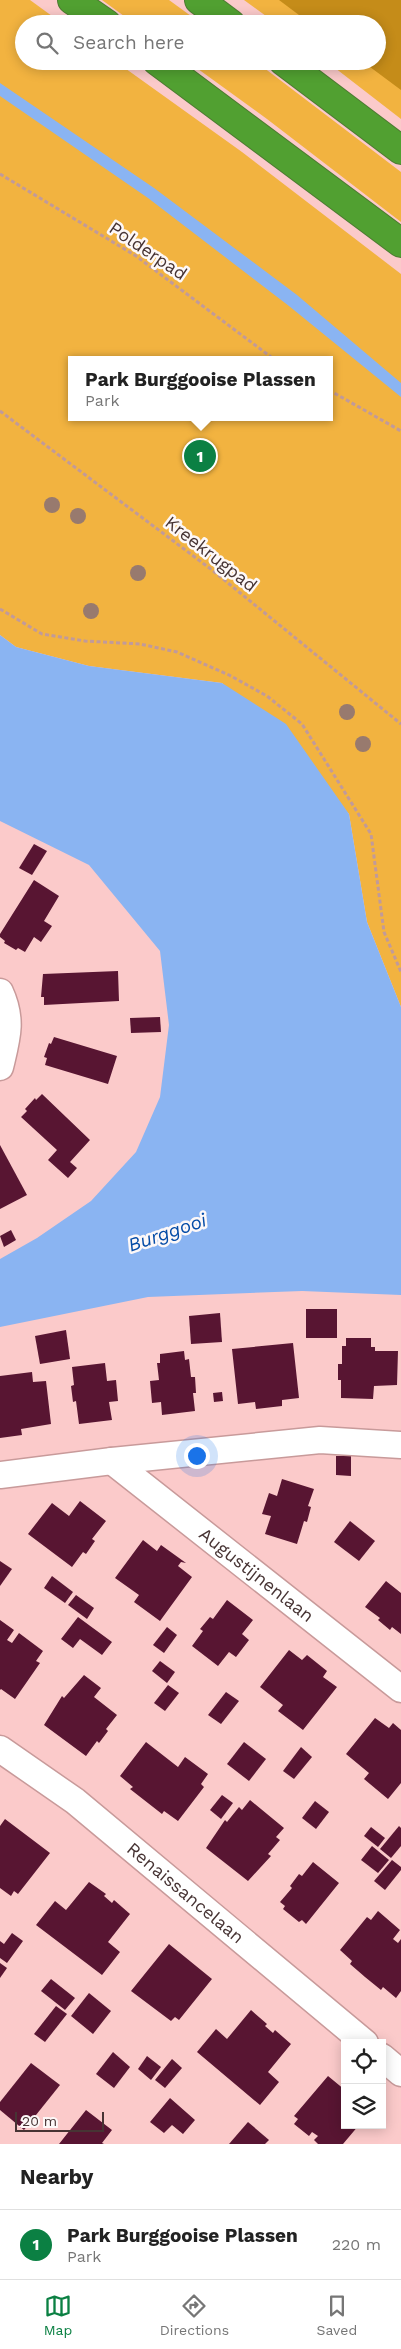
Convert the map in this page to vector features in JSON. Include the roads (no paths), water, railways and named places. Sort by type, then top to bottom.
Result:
[{"type":"highway","points":[[72,0],[93,15]]},
{"type":"highway","points":[[199,0],[219,15]]},
{"type":"highway","points":[[169,70],[401,243]]},
{"type":"highway","points":[[294,70],[401,150]]},
{"type":"street","points":[[0,992],[7,1008],[8,1035],[0,1066]]},
{"type":"street","points":[[0,1475],[112,1461],[320,1440],[401,1445]]},
{"type":"street","name":"Augustijnenlaan","points":[[112,1461],[401,1689]]},
{"type":"street","name":"Renaissancelaan","points":[[0,1749],[75,1801],[360,2039]]},
{"type":"street","points":[[386,2060],[401,2073]]},
{"type":"water","points":[[0,83],[154,188],[297,295],[401,383],[401,397],[289,306],[148,198],[0,96]]},
{"type":"water","name":"Burggooi","points":[[0,635],[16,647],[89,666],[222,683],[286,724],[349,814],[367,922],[401,1007],[401,1295],[302,1291],[148,1297],[0,1327],[0,1259],[37,1238],[91,1201],[136,1152],[160,1097],[169,1025],[160,951],[89,865],[0,821]]},
{"type":"place","name":"Park Burggooise Plassen","points":[[200,456]]}]
